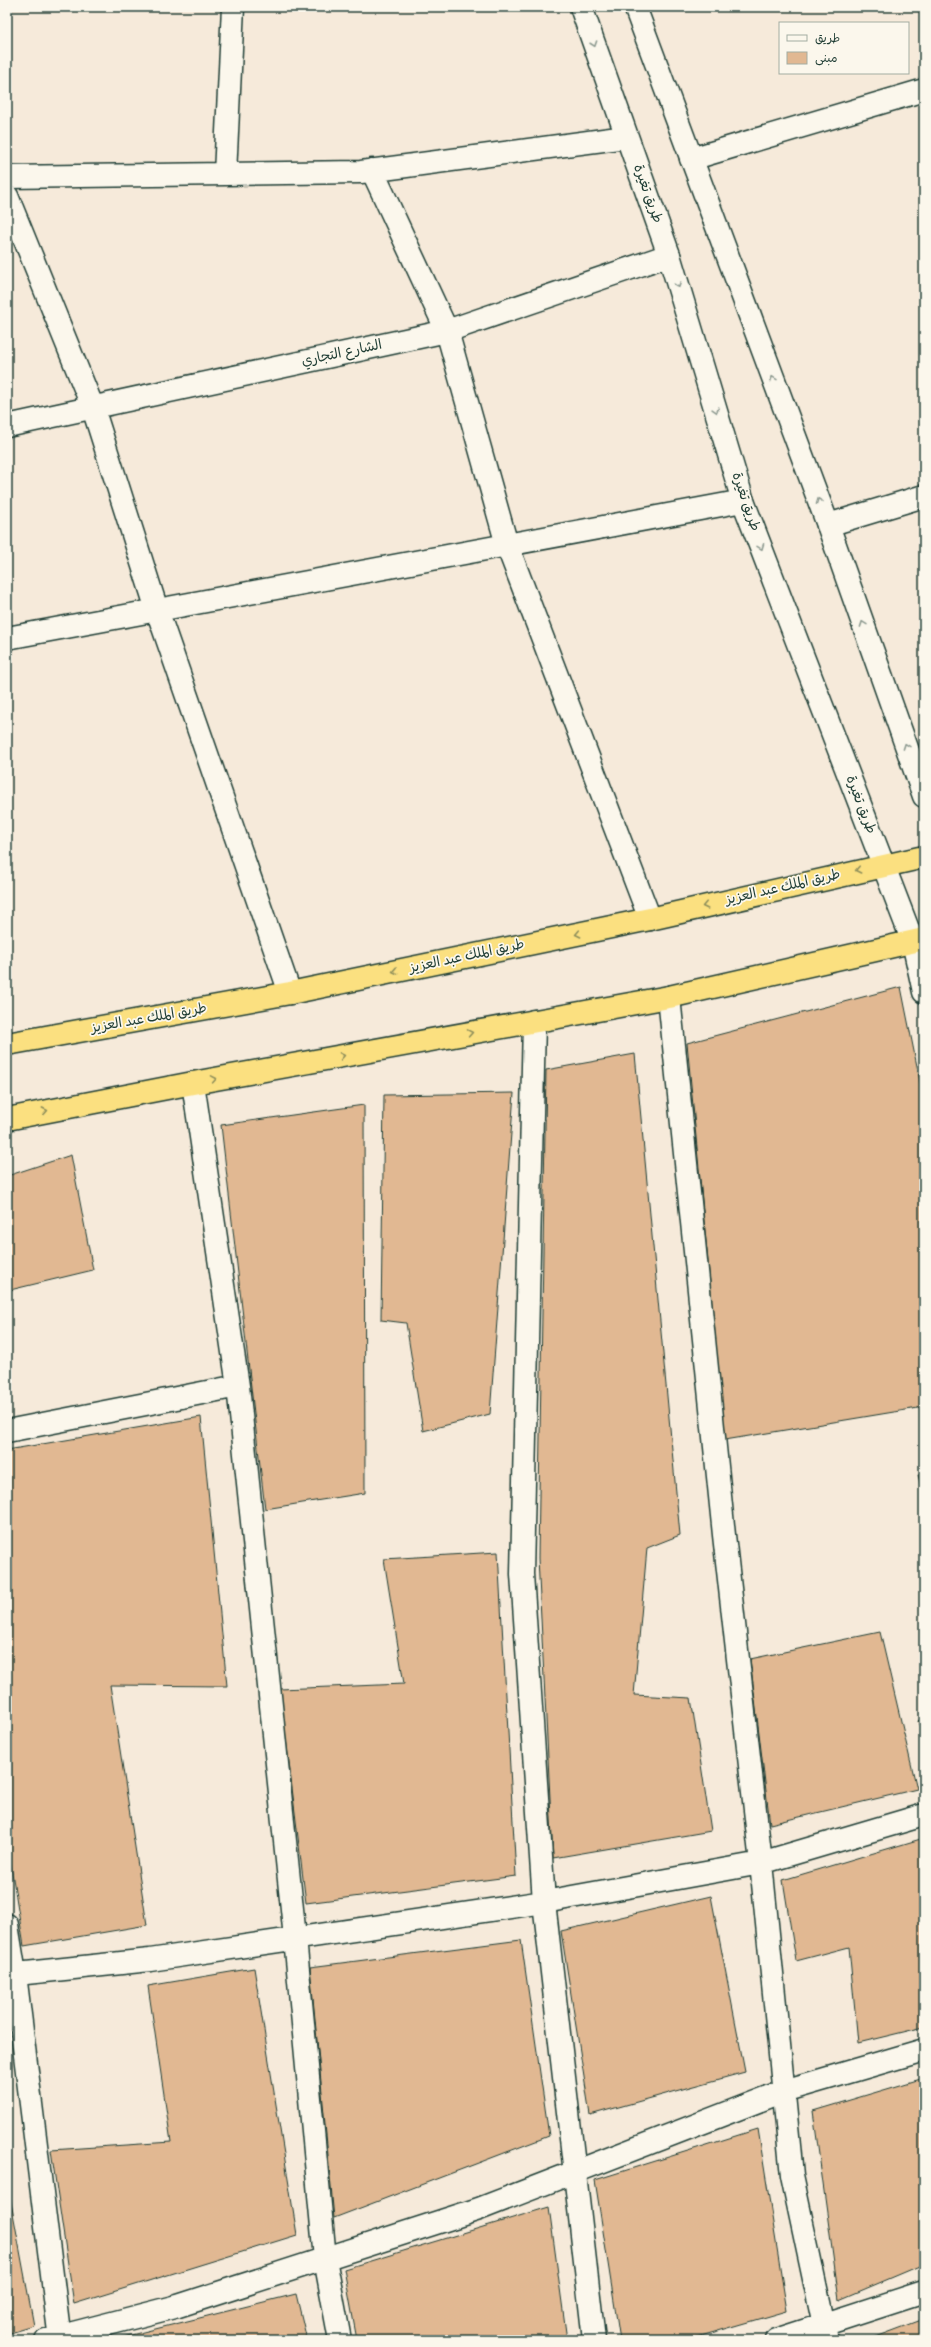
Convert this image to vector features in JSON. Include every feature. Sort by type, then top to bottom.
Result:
[{"type":"highway","name":"طريق الملك عبد العزيز","points":[[7,1044],[290,993],[650,919],[883,865],[924,857]]},
{"type":"highway","points":[[7,1119],[193,1083],[670,997],[918,940]]},
{"type":"street","points":[[225,174],[233,7]]},
{"type":"street","name":"طريق تغيرة","points":[[581,7],[669,255],[743,501],[883,865],[918,940],[924,992]]},
{"type":"street","points":[[635,7],[828,525],[924,796]]},
{"type":"street","points":[[691,159],[924,90]]},
{"type":"street","points":[[7,177],[372,170],[626,137]]},
{"type":"street","points":[[372,170],[447,332],[507,545],[650,919]]},
{"type":"street","points":[[7,196],[93,408],[157,610],[290,993]]},
{"type":"street","name":"الشارع التجاري","points":[[7,426],[447,332],[669,255]]},
{"type":"street","points":[[828,525],[924,496]]},
{"type":"street","points":[[7,638],[743,501]]},
{"type":"street","points":[[670,997],[724,1536],[761,1863],[792,2176],[825,2332]]},
{"type":"street","points":[[534,1021],[522,1574],[544,1902],[594,2340]]},
{"type":"street","points":[[193,1083],[238,1386],[295,1938],[325,2259],[340,2340]]},
{"type":"street","points":[[7,1431],[238,1386]]},
{"type":"street","points":[[11,1974],[150,1960],[544,1902],[761,1863],[924,1815]]},
{"type":"street","points":[[7,1925],[11,1974],[56,2339],[178,2306],[479,2209],[784,2090],[924,2050]]},
{"type":"street","points":[[776,2340],[825,2332],[924,2292]]},
{"type":"building","points":[[901,987],[924,1101],[924,1407],[725,1440],[687,1043]]},
{"type":"building","points":[[635,1054],[680,1535],[647,1548],[634,1695],[691,1698],[711,1831],[553,1858],[538,1558],[546,1070]]},
{"type":"building","points":[[514,1093],[490,1414],[423,1431],[406,1323],[381,1320],[384,1095]]},
{"type":"building","points":[[364,1105],[365,1493],[265,1509],[221,1125]]},
{"type":"building","points":[[71,1155],[93,1270],[10,1290],[7,1269],[7,1176]]},
{"type":"building","points":[[201,1417],[227,1686],[110,1685],[147,1925],[24,1946],[7,1842],[7,1450]]},
{"type":"building","points":[[918,1475],[924,1475],[924,1498]]},
{"type":"building","points":[[498,1552],[516,1876],[306,1903],[280,1689],[404,1684],[384,1559]]},
{"type":"building","points":[[880,1632],[917,1789],[770,1824],[750,1659]]},
{"type":"building","points":[[924,1717],[924,1742],[918,1721]]},
{"type":"building","points":[[924,1838],[924,2027],[858,2043],[849,1947],[796,1961],[783,1880]]},
{"type":"building","points":[[711,1896],[745,2072],[590,2115],[561,1931]]},
{"type":"building","points":[[521,1940],[549,2136],[334,2218],[310,1967]]},
{"type":"building","points":[[254,1968],[297,2235],[74,2304],[51,2150],[171,2142],[148,1986]]},
{"type":"building","points":[[924,2078],[924,2264],[839,2300],[813,2111]]},
{"type":"building","points":[[758,2129],[787,2311],[687,2340],[620,2340],[595,2180]]},
{"type":"building","points":[[7,2181],[34,2326],[7,2334]]},
{"type":"building","points":[[549,2207],[567,2340],[357,2340],[344,2269]]},
{"type":"building","points":[[296,2294],[307,2340],[111,2340]]},
{"type":"building","points":[[924,2319],[924,2340],[868,2340]]}]
